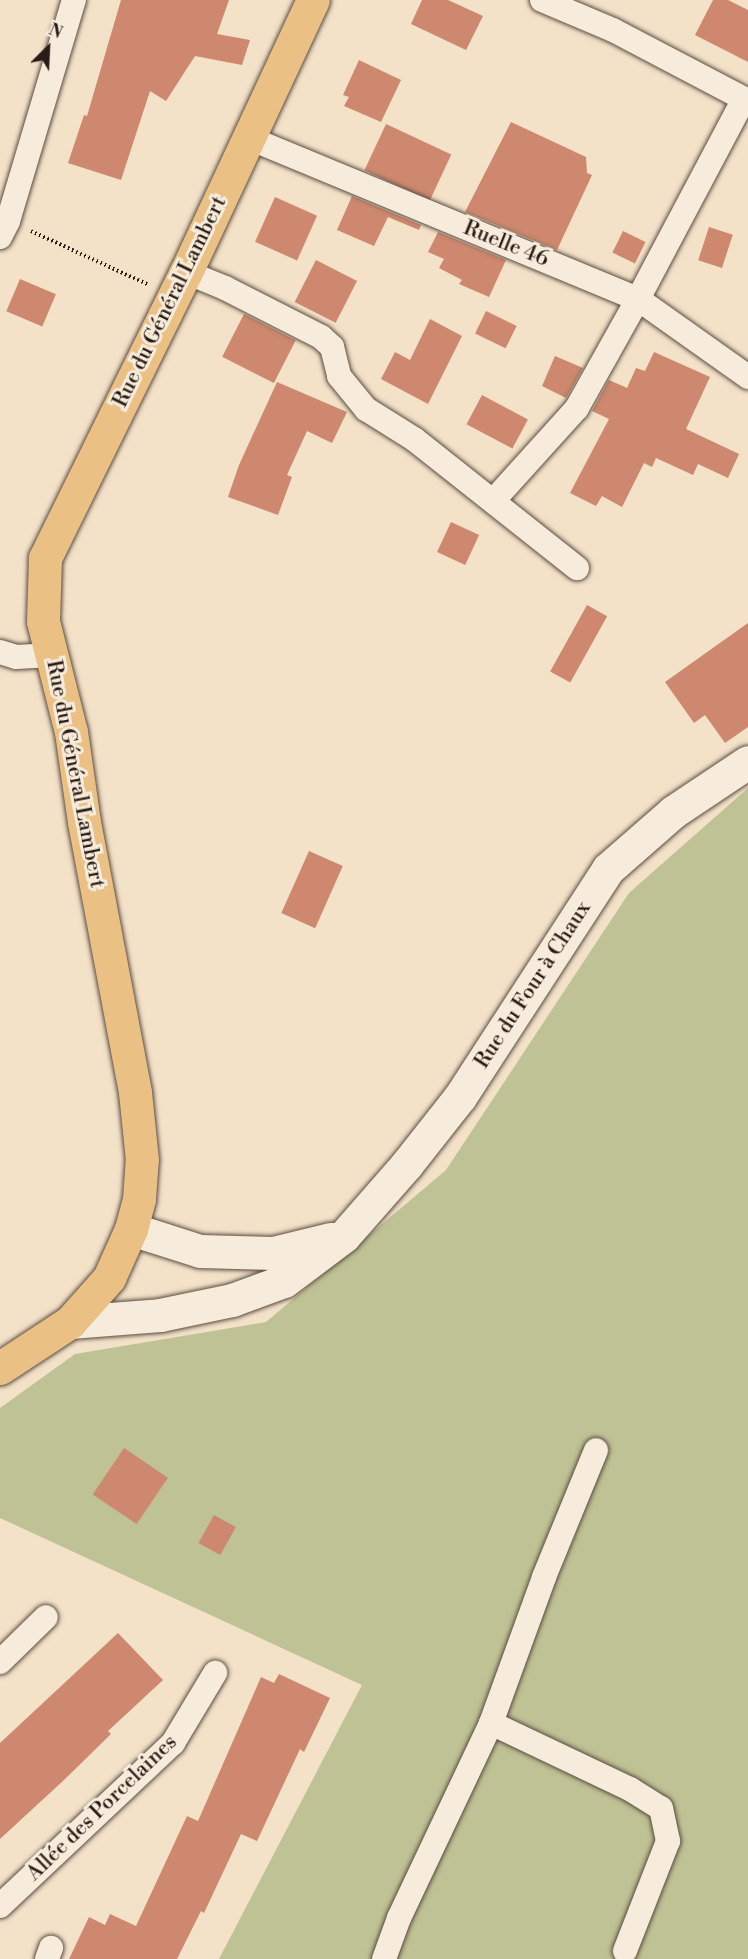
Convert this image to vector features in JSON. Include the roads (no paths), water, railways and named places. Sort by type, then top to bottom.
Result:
[{"type":"main road","name":"Rue du Général Lambert","points":[[0,1368],[70,1322],[109,1278],[131,1229],[139,1199],[142,1160],[135,1092],[84,822],[71,732],[43,621],[45,558],[179,284],[313,0]]},
{"type":"main road","name":"Rue du Four à Chaux","points":[[70,1322],[160,1315],[232,1300],[284,1281],[344,1236],[460,1097],[608,869],[673,812],[748,762]]},
{"type":"main road","points":[[131,1229],[200,1251],[273,1253],[344,1236]]},
{"type":"street","points":[[4,229],[74,0]]},
{"type":"street","points":[[493,501],[577,408],[746,100],[612,30],[542,0]]},
{"type":"street","name":"Ruelle 46","points":[[249,138],[638,299],[748,377]]},
{"type":"street","points":[[179,284],[225,288],[321,337],[332,347],[339,376],[366,409],[414,439],[576,567]]},
{"type":"street","points":[[0,652],[16,657],[53,655]]},
{"type":"street","points":[[384,1959],[399,1918],[491,1723],[544,1577],[596,1450]]},
{"type":"street","points":[[0,1662],[46,1617]]},
{"type":"street","name":"Allée des Porcelaines","points":[[0,1906],[173,1743],[215,1673]]},
{"type":"street","points":[[491,1723],[630,1789],[661,1808],[668,1841],[625,1951]]}]
